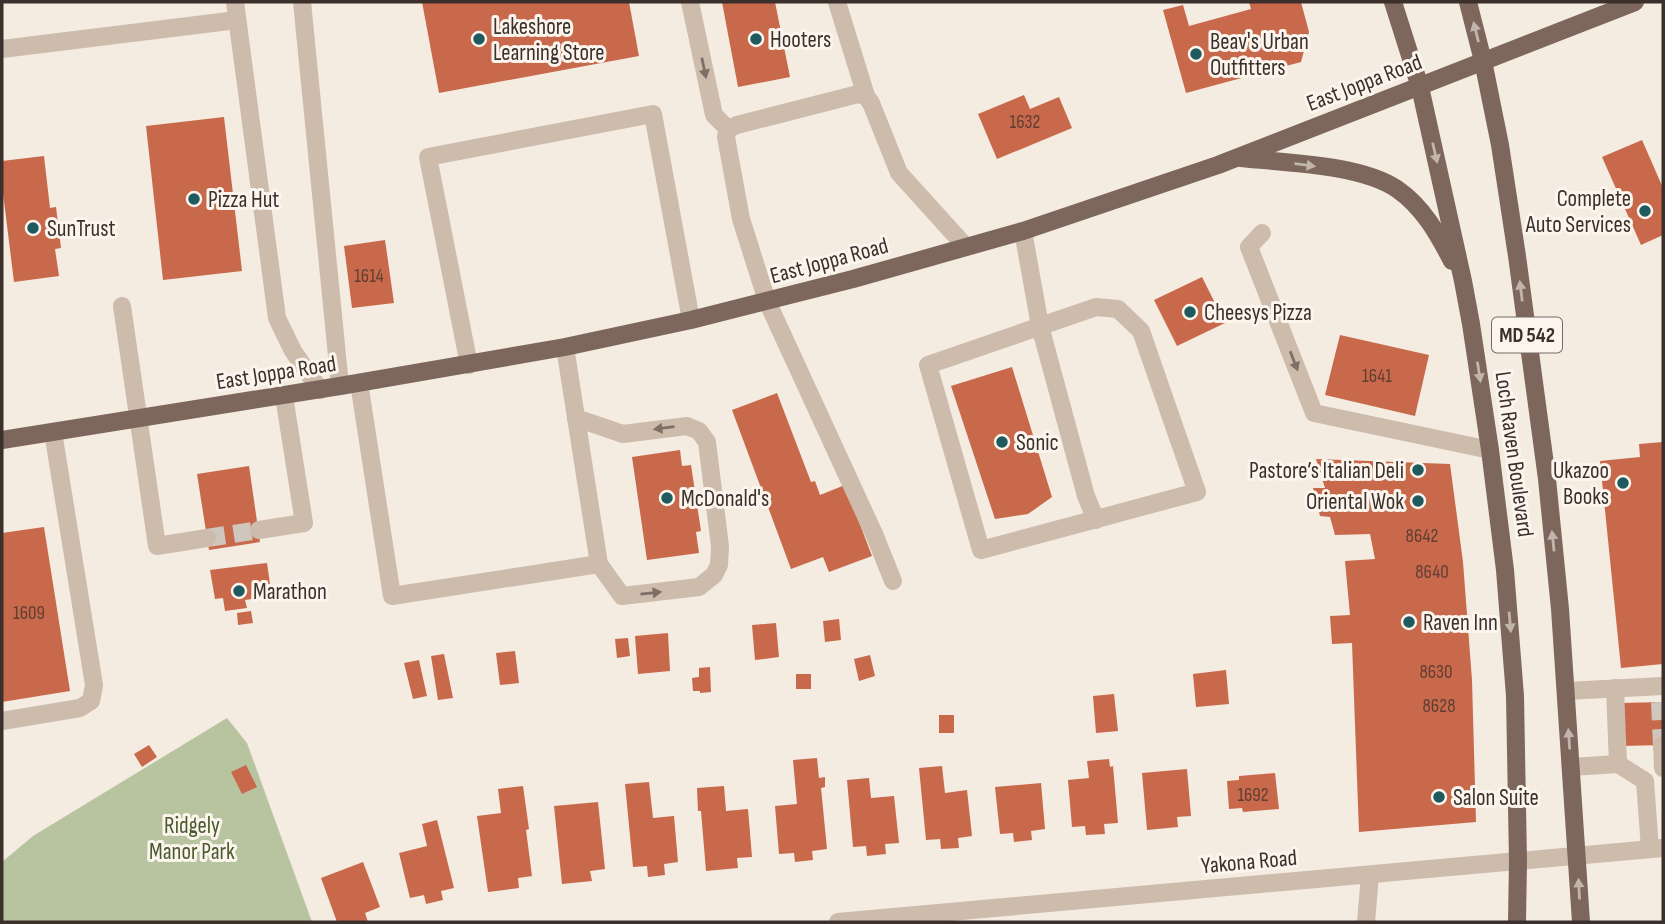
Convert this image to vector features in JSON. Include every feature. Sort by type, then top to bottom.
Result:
[{"type":"main road","name":"Loch Raven Boulevard","points":[[1394,2],[1420,86],[1463,281],[1490,450],[1511,632],[1515,696],[1517,922]]},
{"type":"main road","name":"Loch Raven Boulevard","points":[[1468,2],[1500,145],[1547,479],[1560,609],[1581,922]]},
{"type":"main road","name":"East Joppa Road","points":[[2,440],[469,365],[691,320],[767,301],[1023,231],[1134,195],[1237,158],[1635,2]]},
{"type":"main road","points":[[1237,158],[1350,171],[1377,179],[1396,189],[1416,206],[1435,228],[1463,281]]},
{"type":"street","points":[[302,2],[340,387]]},
{"type":"street","points":[[690,2],[714,115],[728,129]]},
{"type":"street","points":[[837,2],[866,96],[899,173],[965,247]]},
{"type":"street","points":[[2,49],[236,11],[277,318],[293,351],[320,390]]},
{"type":"street","points":[[728,129],[858,94],[866,96]]},
{"type":"street","points":[[469,365],[428,157],[653,114],[691,320]]},
{"type":"street","points":[[728,129],[726,137],[741,219],[767,301],[893,581]]},
{"type":"street","points":[[1023,231],[1040,326],[1096,520]]},
{"type":"street","points":[[1262,233],[1249,247],[1314,413],[1490,450]]},
{"type":"street","points":[[122,306],[157,546],[207,538]]},
{"type":"street","points":[[1096,307],[1118,309],[1140,331],[1198,492],[981,550],[928,365],[1040,326],[1096,307]]},
{"type":"street","points":[[565,347],[576,418],[599,564],[622,596],[699,587],[714,575],[719,565],[720,546],[707,442],[699,432],[687,426],[623,434],[576,418]]},
{"type":"street","points":[[359,383],[392,596],[599,564]]},
{"type":"street","points":[[259,530],[304,523],[284,396]]},
{"type":"street","points":[[2,721],[80,708],[91,701],[94,685],[53,432]]},
{"type":"street","points":[[1615,688],[1618,764]]},
{"type":"street","points":[[1566,691],[1615,688],[1661,692]]},
{"type":"street","points":[[1662,745],[1663,768]]},
{"type":"street","points":[[1571,767],[1618,764],[1654,780],[1657,848]]},
{"type":"street","name":"Yakona Road","points":[[838,922],[1657,848]]},
{"type":"street","points":[[1366,922],[1370,875]]},
{"type":"green space","name":"Ridgely Manor Park","points":[[227,718],[247,743],[312,922],[2,922],[2,862],[33,836]]},
{"type":"building","points":[[422,2],[629,2],[639,56],[439,93]]},
{"type":"building","name":"Hooters","points":[[722,2],[775,2],[790,77],[738,87]]},
{"type":"building","points":[[1249,2],[1301,2],[1309,32],[1301,62],[1186,93],[1163,10],[1183,5],[1189,26],[1251,9]]},
{"type":"building","points":[[1024,95],[1030,109],[1059,97],[1072,128],[997,159],[978,114]]},
{"type":"building","name":"Pizza Hut","points":[[224,117],[242,271],[163,280],[146,126]]},
{"type":"building","name":"Complete Auto Services","points":[[1642,140],[1663,188],[1663,235],[1641,245],[1602,157]]},
{"type":"building","name":"SunTrust","points":[[44,156],[50,208],[56,207],[61,248],[55,249],[59,276],[14,282],[2,185],[2,161]]},
{"type":"building","points":[[385,240],[394,303],[352,308],[344,246]]},
{"type":"building","name":"Cheesys Pizza","points":[[1202,277],[1225,323],[1177,346],[1154,300]]},
{"type":"building","points":[[1340,335],[1429,355],[1415,416],[1325,395]]},
{"type":"building","name":"Sonic","points":[[1012,367],[1052,497],[1028,514],[995,519],[951,386]]},
{"type":"building","points":[[777,393],[811,482],[815,481],[820,495],[845,485],[872,556],[829,572],[823,557],[791,569],[732,410]]},
{"type":"building","points":[[1663,442],[1663,664],[1621,668],[1600,461],[1640,457],[1639,444]]},
{"type":"building","name":"McDonald's","points":[[680,450],[682,466],[691,465],[701,531],[696,532],[699,553],[647,560],[632,457]]},
{"type":"building","points":[[1316,459],[1450,464],[1463,562],[1472,680],[1476,822],[1359,832],[1352,643],[1332,644],[1330,616],[1350,615],[1345,561],[1375,559],[1370,534],[1335,535],[1330,517],[1320,516],[1313,488],[1325,488]]},
{"type":"building","name":"Marathon","points":[[249,466],[260,542],[209,550],[197,474]]},
{"type":"building","points":[[44,527],[70,691],[2,702],[2,533]]},
{"type":"building","name":"Marathon","points":[[267,563],[270,584],[264,585],[266,597],[245,600],[247,608],[225,611],[223,598],[215,599],[210,570]]},
{"type":"building","points":[[251,611],[253,623],[238,625],[237,613]]},
{"type":"building","points":[[839,619],[841,640],[825,642],[823,621]]},
{"type":"building","points":[[776,623],[779,657],[755,660],[752,625]]},
{"type":"building","points":[[668,633],[670,671],[638,674],[635,636]]},
{"type":"building","points":[[628,638],[630,656],[617,658],[615,639]]},
{"type":"building","points":[[515,651],[519,683],[500,685],[496,653]]},
{"type":"building","points":[[444,654],[453,698],[438,700],[431,656]]},
{"type":"building","points":[[870,655],[875,676],[859,681],[854,659]]},
{"type":"building","points":[[419,660],[427,696],[413,699],[404,663]]},
{"type":"building","points":[[710,667],[711,692],[693,691],[692,678],[699,677],[699,668]]},
{"type":"building","points":[[1226,670],[1229,704],[1196,707],[1193,674]]},
{"type":"building","points":[[796,674],[811,674],[811,689],[796,689]]},
{"type":"building","points":[[1114,694],[1118,731],[1096,733],[1093,696]]},
{"type":"building","points":[[1663,702],[1663,745],[1622,746],[1621,703]]},
{"type":"building","points":[[939,715],[954,715],[954,733],[939,733]]},
{"type":"building","points":[[149,745],[157,757],[142,767],[134,754]]},
{"type":"building","points":[[817,758],[819,778],[825,777],[825,787],[821,788],[827,849],[812,851],[813,860],[795,862],[794,853],[779,854],[775,806],[797,804],[793,760]]},
{"type":"building","points":[[1109,759],[1110,767],[1113,766],[1118,823],[1104,824],[1105,834],[1086,835],[1085,826],[1072,827],[1068,780],[1089,778],[1087,761]]},
{"type":"building","points":[[246,765],[257,787],[242,794],[231,772]]},
{"type":"building","points":[[942,766],[945,793],[967,790],[972,836],[958,838],[959,848],[941,849],[940,839],[926,840],[919,768]]},
{"type":"building","points":[[1187,769],[1191,816],[1177,817],[1178,827],[1147,830],[1142,773]]},
{"type":"building","points":[[1275,773],[1279,809],[1243,812],[1242,808],[1229,809],[1227,781],[1239,780],[1239,776]]},
{"type":"building","points":[[869,778],[871,798],[894,796],[899,843],[885,844],[886,854],[867,856],[866,846],[853,847],[847,780]]},
{"type":"building","points":[[649,782],[653,818],[674,816],[678,862],[664,864],[665,875],[648,877],[647,866],[633,867],[625,784]]},
{"type":"building","points":[[1041,783],[1045,829],[1031,831],[1032,840],[1014,842],[1013,833],[1000,834],[995,787]]},
{"type":"building","points":[[523,786],[532,876],[518,878],[519,888],[488,892],[477,816],[501,813],[498,789]]},
{"type":"building","points":[[724,786],[726,811],[748,809],[752,857],[737,858],[738,868],[706,871],[697,788]]},
{"type":"building","points":[[598,802],[605,869],[590,871],[592,881],[562,884],[554,806]]},
{"type":"building","points":[[437,820],[454,888],[441,891],[443,900],[426,904],[424,895],[410,898],[399,853],[427,846],[422,824]]},
{"type":"building","points":[[363,862],[380,907],[365,913],[368,922],[337,922],[321,878]]},
{"type":"tunnel","points":[[207,538],[259,530]]},
{"type":"tunnel","points":[[1660,702],[1662,745]]},
{"type":"place","name":"Lakeshore Learning Store","points":[[479,39]]},
{"type":"place","name":"Hooters","points":[[756,39]]},
{"type":"place","name":"Beav's Urban Outfitters","points":[[1196,54]]},
{"type":"place","name":"Pizza Hut","points":[[194,199]]},
{"type":"place","name":"Complete Auto Services","points":[[1645,211]]},
{"type":"place","name":"SunTrust","points":[[33,228]]},
{"type":"place","name":"Cheesys Pizza","points":[[1190,312]]},
{"type":"place","name":"Sonic","points":[[1002,442]]},
{"type":"place","name":"Pastore’s Italian Deli","points":[[1418,470]]},
{"type":"place","name":"Ukazoo Books","points":[[1623,483]]},
{"type":"place","name":"McDonald's","points":[[667,498]]},
{"type":"place","name":"Oriental Wok","points":[[1418,501]]},
{"type":"place","name":"Marathon","points":[[239,591]]},
{"type":"place","name":"Raven Inn","points":[[1409,622]]},
{"type":"place","name":"Salon Suite","points":[[1439,797]]}]
